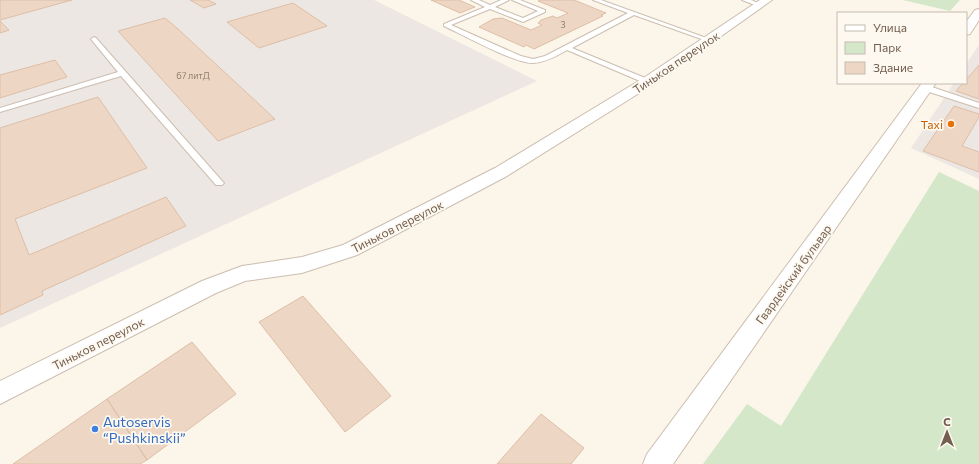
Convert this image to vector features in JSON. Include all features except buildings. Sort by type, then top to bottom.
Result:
[{"type":"street","name":"Тиньков переулок","points":[[0,393],[209,287],[242,274],[302,265],[350,250],[501,172],[647,82],[709,40],[757,2]]},
{"type":"street","points":[[967,30],[979,12]]},
{"type":"street","name":"Гвардейский бульвар","points":[[657,464],[928,85]]},
{"type":"lane","points":[[474,0],[523,20],[543,11],[515,0]]},
{"type":"lane","points":[[506,0],[446,25],[526,60],[541,60],[634,13]]},
{"type":"lane","points":[[596,0],[709,40]]},
{"type":"lane","points":[[94,39],[122,73],[219,182]]},
{"type":"lane","points":[[567,48],[647,82]]},
{"type":"lane","points":[[0,110],[122,73]]},
{"type":"lane","points":[[928,85],[979,106]]},
{"type":"shaded area","points":[[0,0],[374,0],[537,81],[0,328]]},
{"type":"shaded area","points":[[979,45],[979,179],[911,148],[953,84],[967,84],[967,63]]},
{"type":"green space","points":[[903,0],[960,0],[950,11]]},
{"type":"green space","points":[[939,172],[979,191],[979,464],[703,464],[747,404],[781,426]]},
{"type":"place","name":"Taxi","points":[[951,124]]},
{"type":"place","name":"Autoservis “Pushkinskii”","points":[[95,429]]}]
